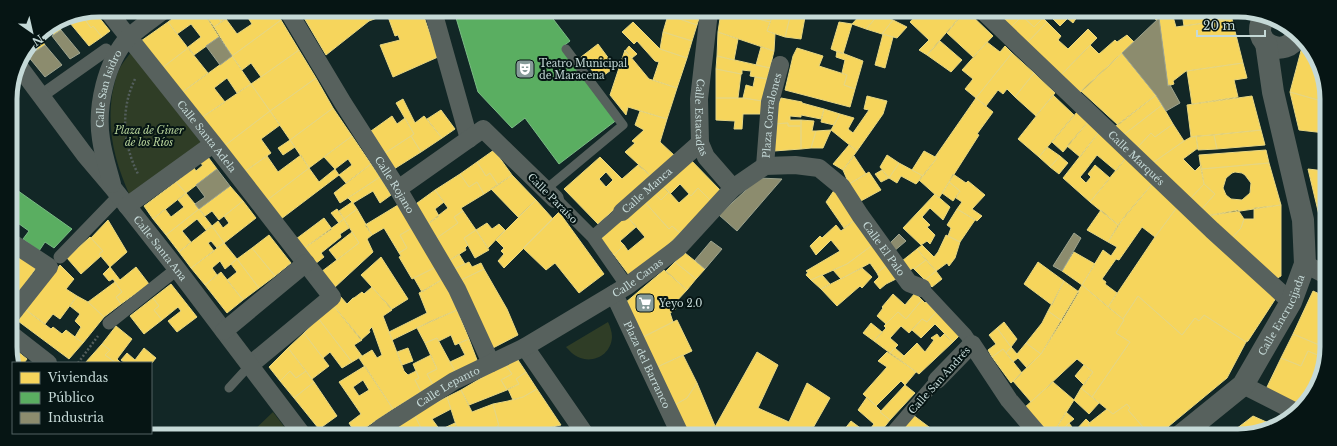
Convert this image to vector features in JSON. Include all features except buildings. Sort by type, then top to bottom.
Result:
[{"type":"street","name":"Calle Santa Adela","points":[[112,17],[332,296],[250,365]]},
{"type":"street","name":"Calle San Isidro","points":[[120,197],[101,138],[100,111],[104,88],[111,65],[121,47],[128,38],[155,17]]},
{"type":"street","name":"Calle Rojano","points":[[292,17],[457,289],[491,364]]},
{"type":"street","points":[[434,17],[469,139]]},
{"type":"street","name":"Calle Estacadas","points":[[708,17],[700,99],[700,143],[706,157],[733,188]]},
{"type":"street","name":"Calle Marqués","points":[[989,17],[1212,230],[1291,302]]},
{"type":"street","name":"Calle Encrucijada","points":[[1189,429],[1243,385],[1291,302],[1305,264],[1303,220],[1272,92],[1266,43],[1262,39],[1260,33],[1261,20]]},
{"type":"street","points":[[1266,43],[1271,46],[1282,48],[1293,43],[1295,40]]},
{"type":"street","points":[[41,96],[106,50]]},
{"type":"street","name":"Plaza Corralones","points":[[765,166],[770,102],[780,65]]},
{"type":"street","name":"Calle Santa Ana","points":[[22,71],[85,155],[177,269],[297,429]]},
{"type":"street","name":"Calle Paraíso","points":[[398,190],[483,129],[593,237],[621,290]]},
{"type":"street","name":"Calle Manca","points":[[593,237],[700,143]]},
{"type":"street","points":[[60,257],[120,197],[147,192],[213,144]]},
{"type":"street","name":"Calle El Palo","points":[[765,166],[795,165],[819,168],[842,187],[860,215],[909,282],[922,288],[966,335],[1009,400],[1034,429]]},
{"type":"street","points":[[733,188],[765,166]]},
{"type":"street","name":"Calle Canas","points":[[525,348],[621,290],[678,248],[733,188]]},
{"type":"street","points":[[17,246],[48,267],[17,307]]},
{"type":"street","points":[[224,331],[306,263]]},
{"type":"street","points":[[1305,264],[1320,272]]},
{"type":"street","points":[[109,323],[177,269]]},
{"type":"street","name":"Plaza del Barranco","points":[[621,290],[678,429]]},
{"type":"street","points":[[17,340],[44,362]]},
{"type":"street","name":"Calle San Andrés","points":[[895,429],[937,380],[972,344]]},
{"type":"street","points":[[525,348],[582,429]]},
{"type":"street","name":"Calle Lepanto","points":[[382,429],[454,381],[525,348]]},
{"type":"street","points":[[1243,385],[1291,409]]},
{"type":"lane","points":[[550,194],[623,125],[566,49]]},
{"type":"lane","points":[[229,388],[250,365]]},
{"type":"path","points":[[145,59],[129,92],[125,116],[126,143],[134,166],[147,192]]},
{"type":"path","points":[[79,362],[109,323]]},
{"type":"green space","name":"Plaza de Giner de los Ríos","points":[[132,51],[202,144],[130,196],[116,159],[112,135],[111,109],[115,80],[122,64]]},
{"type":"green space","points":[[608,322],[612,333],[611,343],[605,353],[600,356],[584,359],[574,355],[566,347]]},
{"type":"green space","points":[[273,412],[286,429],[255,429]]},
{"type":"place","name":"Teatro Municipal de Maracena","points":[[525,69]]},
{"type":"place","name":"Yeyo 2.0","points":[[645,303]]}]
